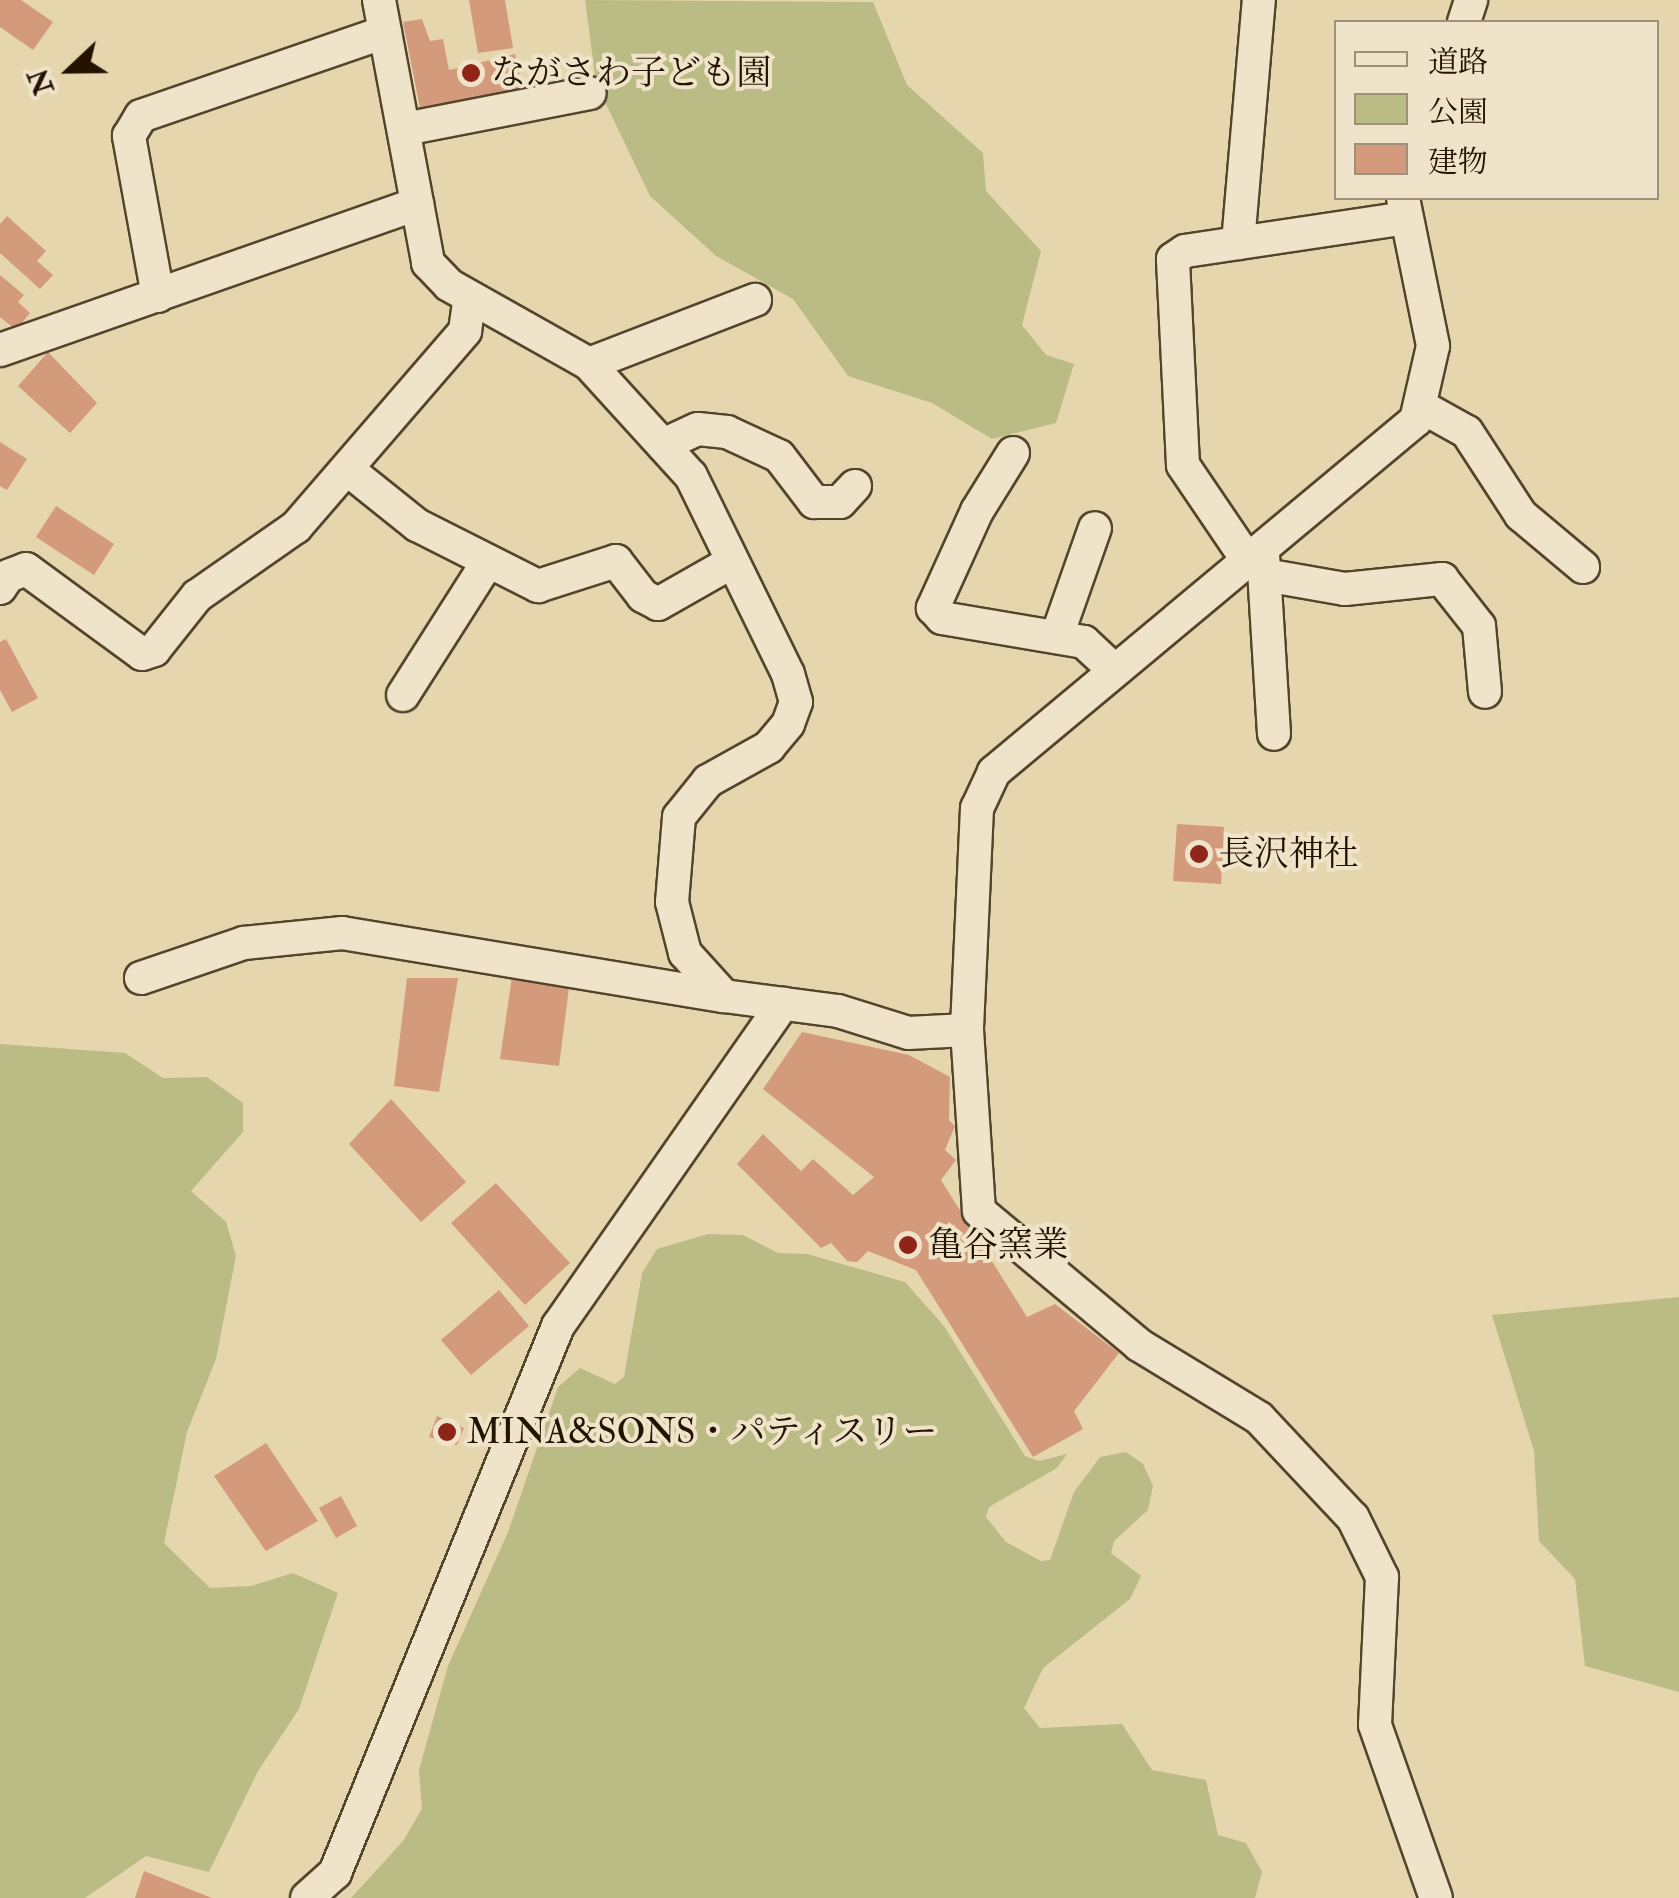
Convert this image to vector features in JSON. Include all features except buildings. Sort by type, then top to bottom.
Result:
[{"type":"street","points":[[379,0],[428,263],[470,297],[589,364],[702,490],[796,702],[769,748],[708,781],[679,817],[672,902],[684,953],[724,996]]},
{"type":"street","points":[[1238,243],[1259,0]]},
{"type":"street","points":[[158,296],[129,136],[141,116],[385,32]]},
{"type":"street","points":[[405,130],[590,93]]},
{"type":"street","points":[[0,350],[416,204]]},
{"type":"street","points":[[1274,734],[1258,562],[1183,465],[1171,266],[1185,251],[1404,208],[1433,346],[1422,407],[1390,448],[1258,562],[1114,670],[994,772],[977,808],[967,1030],[979,1211],[1139,1345],[1259,1418],[1353,1518],[1382,1577],[1376,1725],[1436,1898]]},
{"type":"street","points":[[0,588],[26,568],[142,654],[154,650],[197,596],[296,527],[348,469],[465,331],[470,297]]},
{"type":"street","points":[[589,364],[755,300]]},
{"type":"street","points":[[1422,407],[1467,432],[1521,515],[1582,567]]},
{"type":"street","points":[[663,445],[698,429],[738,419],[790,440]]},
{"type":"street","points":[[698,429],[759,443],[821,504],[840,502],[855,486]]},
{"type":"street","points":[[1013,453],[977,511],[934,608],[942,618],[1058,633],[1084,642],[1114,670]]},
{"type":"street","points":[[348,469],[418,525],[487,562],[546,587],[616,561],[642,596],[658,604],[732,562]]},
{"type":"street","points":[[1058,633],[1096,528]]},
{"type":"street","points":[[403,694],[487,562]]},
{"type":"street","points":[[1258,562],[1345,589],[1442,578],[1479,626],[1485,692]]},
{"type":"street","points":[[140,978],[244,943],[342,933],[838,1012],[908,1033],[967,1030]]},
{"type":"street","points":[[306,1898],[335,1872],[558,1326],[783,1004]]},
{"type":"green space","points":[[585,0],[873,2],[907,85],[983,153],[986,191],[1041,251],[1022,325],[1046,355],[1074,364],[1056,423],[992,439],[932,403],[848,376],[793,299],[716,256],[650,196],[596,83]]},
{"type":"green space","points":[[0,1044],[125,1053],[163,1078],[207,1077],[243,1103],[243,1132],[191,1191],[226,1222],[236,1256],[216,1359],[187,1432],[164,1543],[210,1588],[251,1586],[293,1573],[338,1593],[299,1709],[258,1771],[209,1872],[146,1856],[85,1898],[0,1898]]},
{"type":"green space","points":[[708,1234],[743,1235],[778,1253],[807,1254],[905,1282],[944,1326],[1025,1456],[1039,1461],[1067,1454],[1057,1468],[989,1507],[986,1517],[1006,1542],[1041,1561],[1050,1560],[1074,1492],[1100,1457],[1126,1452],[1143,1464],[1153,1486],[1148,1510],[1114,1541],[1111,1553],[1141,1576],[1130,1599],[1043,1668],[1024,1708],[1040,1728],[1122,1724],[1152,1770],[1206,1780],[1218,1835],[1246,1843],[1262,1872],[1255,1898],[351,1898],[403,1841],[422,1809],[419,1770],[448,1666],[508,1532],[558,1387],[580,1368],[615,1384],[624,1377],[642,1273],[657,1249]]},
{"type":"green space","points":[[1679,1297],[1679,1692],[1585,1666],[1575,1579],[1539,1541],[1534,1451],[1492,1315]]},
{"type":"place","name":"ながさわ子ども園","points":[[471,73]]},
{"type":"place","name":"長沢神社","points":[[1199,854]]},
{"type":"place","name":"亀谷窯業","points":[[908,1245]]},
{"type":"place","name":"MINA&SONS・パティスリー","points":[[447,1432]]}]
